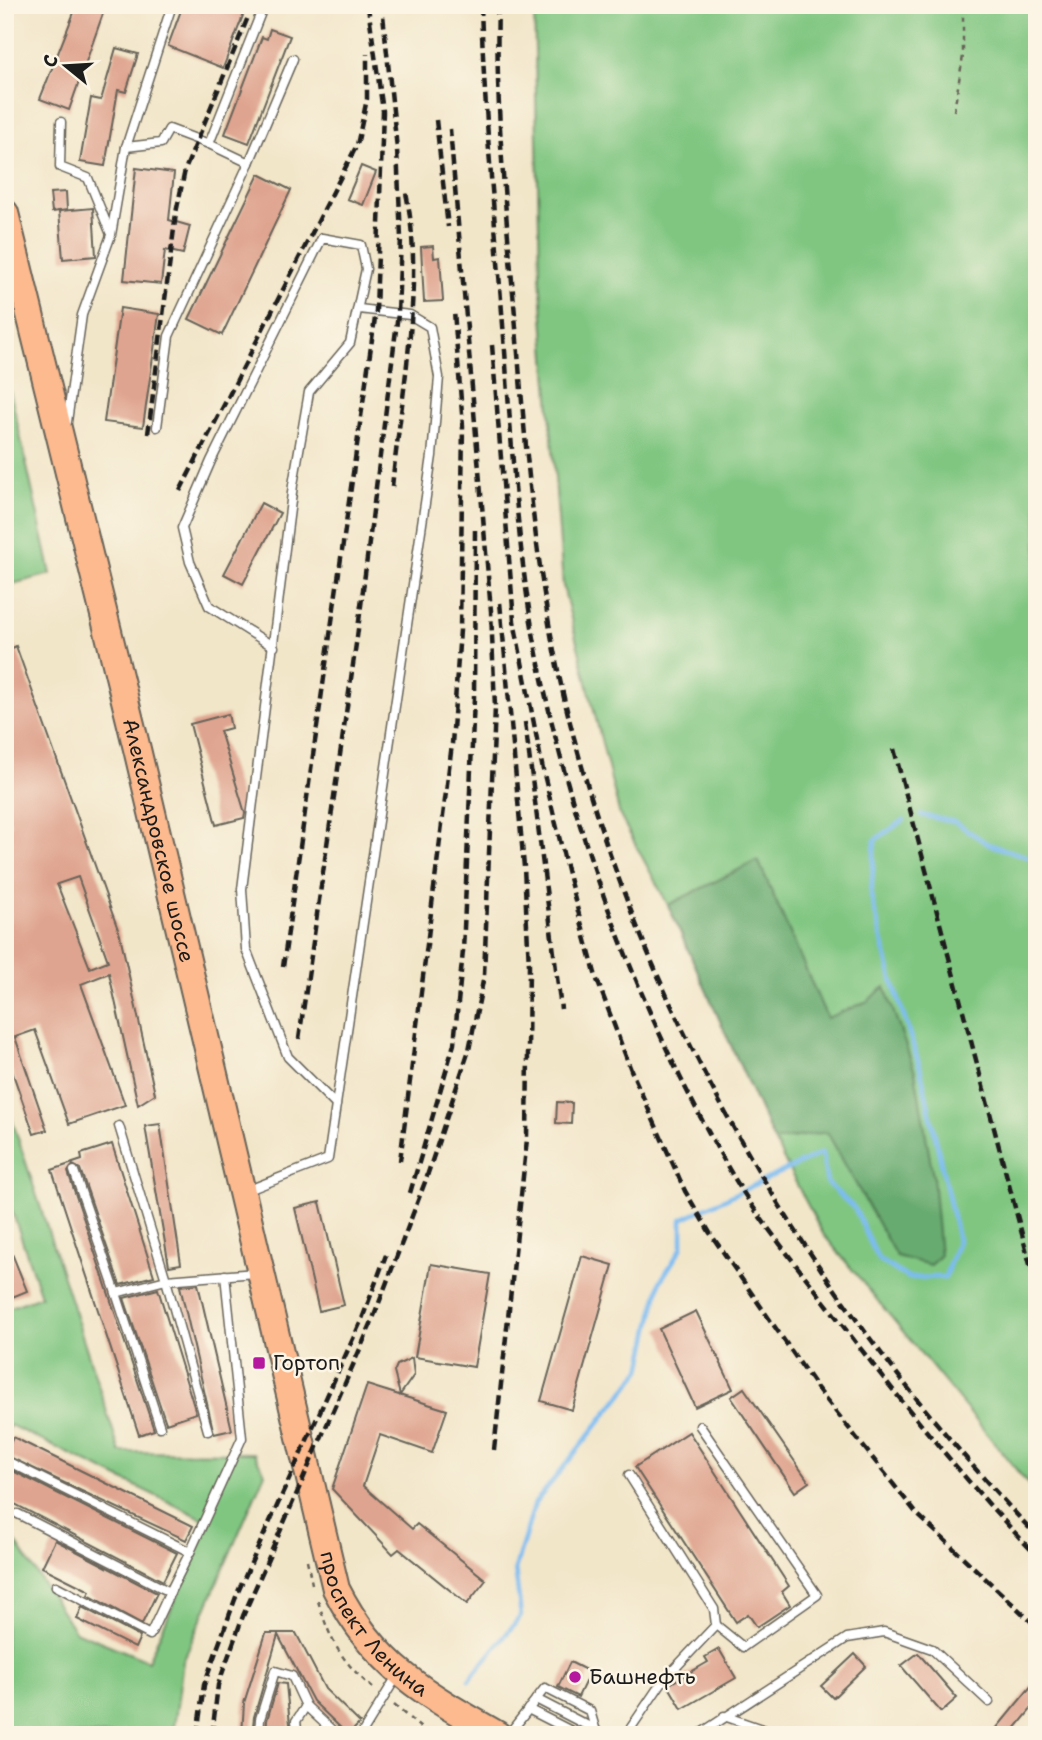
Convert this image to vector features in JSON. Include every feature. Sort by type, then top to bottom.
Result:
[{"type":"main road","name":"Александровское шоссе","points":[[5,213],[308,1467]]},
{"type":"main road","name":"проспект Ленина","points":[[308,1467],[336,1589],[353,1623],[372,1648],[399,1673],[498,1735]]},
{"type":"lane","points":[[64,453],[72,367],[82,315],[111,235],[126,147],[172,5]]},
{"type":"lane","points":[[209,145],[264,5]]},
{"type":"lane","points":[[157,427],[169,336],[250,163],[293,59]]},
{"type":"lane","points":[[61,122],[60,167],[88,178],[111,235]]},
{"type":"lane","points":[[126,147],[161,143],[169,130],[250,163]]},
{"type":"lane","points":[[274,647],[209,606],[190,562],[182,528],[211,461],[322,238],[361,244],[366,270],[350,343],[309,392],[293,485],[274,647],[242,889],[246,949],[288,1057],[336,1105]]},
{"type":"lane","points":[[243,1193],[328,1158],[432,456],[439,377],[430,327],[410,315],[359,309]]},
{"type":"lane","points":[[119,1126],[208,1431]]},
{"type":"lane","points":[[74,1171],[160,1427]]},
{"type":"lane","points":[[116,1293],[166,1280],[262,1273]]},
{"type":"lane","points":[[56,1586],[150,1635],[242,1438],[225,1275]]},
{"type":"lane","points":[[629,1475],[714,1609],[716,1625],[743,1647],[817,1595],[701,1426]]},
{"type":"lane","points":[[7,1461],[190,1552]]},
{"type":"lane","points":[[18,1514],[170,1592]]},
{"type":"lane","points":[[626,1735],[662,1682],[716,1625]]},
{"type":"lane","points":[[698,1735],[848,1638],[884,1632],[932,1649],[989,1702]]},
{"type":"lane","points":[[259,1735],[260,1719],[275,1671],[292,1676],[306,1706],[337,1735]]},
{"type":"lane","points":[[361,1735],[377,1703],[399,1673]]},
{"type":"lane","points":[[508,1735],[545,1688],[590,1711],[596,1732]]},
{"type":"lane","points":[[536,1699],[596,1732]]},
{"type":"lane","points":[[298,1735],[296,1721],[306,1706]]},
{"type":"lane","points":[[528,1709],[579,1735]]},
{"type":"lane","points":[[724,1716],[779,1735]]},
{"type":"path","points":[[954,111],[963,56],[963,5]]},
{"type":"green space","points":[[534,5],[1037,5],[1037,1495],[823,1234],[774,1141],[668,905],[620,816],[563,586],[540,276]]},
{"type":"green space","points":[[5,368],[51,574],[5,586]]},
{"type":"green space","points":[[758,860],[827,1018],[866,1002],[885,987],[915,1072],[933,1176],[940,1256],[930,1265],[896,1256],[827,1132],[774,1141],[668,905]]},
{"type":"green space","points":[[5,1098],[120,1452],[254,1453],[265,1473],[183,1661],[173,1735],[5,1735],[5,1526],[75,1631],[148,1661],[210,1522],[10,1425],[5,1434],[5,1309],[41,1296],[5,1190]]},
{"type":"building","points":[[77,5],[106,5],[69,110],[40,99]]},
{"type":"building","points":[[183,5],[247,5],[223,68],[168,46]]},
{"type":"building","points":[[270,29],[290,36],[249,143],[225,134],[262,37],[267,39]]},
{"type":"building","points":[[116,48],[138,54],[126,92],[118,90],[105,166],[80,162],[91,98],[101,100]]},
{"type":"building","points":[[361,166],[376,172],[363,205],[347,199]]},
{"type":"building","points":[[136,168],[174,173],[169,220],[190,226],[183,254],[165,250],[161,284],[124,280]]},
{"type":"building","points":[[259,174],[291,190],[222,335],[189,319]]},
{"type":"building","points":[[66,192],[67,210],[60,211],[93,208],[96,256],[63,259],[59,211],[52,212],[50,193]]},
{"type":"building","points":[[433,246],[434,258],[440,257],[443,301],[424,302],[421,247]]},
{"type":"building","points":[[120,308],[159,314],[143,427],[104,422]]},
{"type":"building","points":[[261,503],[280,513],[243,584],[224,574]]},
{"type":"building","points":[[16,646],[120,935],[155,1094],[138,1105],[109,973],[81,984],[125,1105],[69,1124],[35,1030],[15,1037],[47,1130],[34,1134],[5,1051],[5,963],[9,962],[5,950],[5,825],[11,824],[5,808],[5,652]],"holes":[[[78,877],[108,961],[90,968],[57,884]]]},
{"type":"building","points":[[228,714],[231,728],[220,731],[245,813],[244,818],[216,825],[190,724]]},
{"type":"building","points":[[557,1102],[572,1103],[571,1124],[556,1123]]},
{"type":"building","points":[[160,1124],[181,1264],[169,1266],[145,1126]]},
{"type":"building","points":[[112,1144],[154,1276],[120,1285],[80,1169],[73,1165],[68,1172],[154,1430],[139,1435],[52,1170],[82,1160],[81,1154]]},
{"type":"building","points":[[320,1202],[344,1305],[319,1311],[295,1208]]},
{"type":"building","points":[[5,1236],[27,1291],[5,1300]]},
{"type":"building","points":[[582,1256],[613,1265],[572,1410],[541,1401]]},
{"type":"building","points":[[431,1264],[490,1274],[474,1367],[415,1357]]},
{"type":"building","points":[[198,1284],[232,1430],[214,1434],[180,1286]]},
{"type":"building","points":[[158,1289],[196,1413],[166,1423],[124,1298]]},
{"type":"building","points":[[696,1311],[733,1389],[695,1407],[659,1329]]},
{"type":"building","points":[[412,1358],[414,1375],[400,1395],[394,1372],[397,1365]]},
{"type":"building","points":[[367,1385],[447,1410],[432,1453],[380,1435],[363,1486],[412,1529],[417,1524],[486,1580],[467,1604],[399,1549],[393,1554],[332,1489]]},
{"type":"building","points":[[744,1388],[809,1482],[795,1492],[731,1397]]},
{"type":"building","points":[[689,1432],[789,1586],[782,1592],[790,1605],[757,1627],[748,1614],[736,1622],[635,1467]]},
{"type":"building","points":[[13,1437],[193,1526],[186,1540],[5,1455]]},
{"type":"building","points":[[5,1467],[177,1553],[163,1581],[5,1499]]},
{"type":"building","points":[[55,1540],[157,1593],[142,1624],[88,1595],[90,1591],[42,1567]]},
{"type":"building","points":[[82,1607],[140,1637],[135,1648],[77,1619]]},
{"type":"building","points":[[266,1633],[296,1633],[325,1689],[360,1723],[348,1735],[313,1701],[278,1635],[254,1717],[252,1735],[242,1735],[244,1703]]},
{"type":"building","points":[[719,1649],[736,1678],[682,1709],[668,1685],[708,1662],[705,1657]]},
{"type":"building","points":[[918,1653],[957,1698],[941,1712],[901,1666]]},
{"type":"building","points":[[855,1654],[866,1666],[833,1698],[821,1686]]},
{"type":"building","name":"Башнефть","points":[[570,1662],[590,1672],[578,1697],[558,1687]]},
{"type":"building","points":[[1037,1679],[1037,1702],[1010,1735],[991,1735]]},
{"type":"building","points":[[278,1683],[286,1684],[291,1735],[266,1735],[267,1720]]},
{"type":"waterway","points":[[921,815],[955,822],[988,844],[1037,860]]},
{"type":"waterway","points":[[469,1680],[521,1616],[515,1569],[535,1503],[641,1370],[660,1282],[682,1247],[682,1219],[822,1153],[827,1183],[855,1209],[878,1259],[908,1278],[945,1277],[958,1240],[920,1067],[892,979],[871,896],[875,840],[904,820]]},
{"type":"railway","points":[[148,434],[176,213],[185,170],[253,5]]},
{"type":"railway","points":[[299,1039],[357,637],[398,314],[401,238],[397,149],[382,5]]},
{"type":"railway","points":[[481,5],[484,82],[513,460],[529,609],[560,754],[604,898],[661,1037],[729,1169],[751,1203],[901,1399],[953,1463],[1037,1556]]},
{"type":"railway","points":[[498,5],[502,160],[532,507],[554,651],[564,698],[597,815],[638,929],[688,1040],[745,1148],[809,1252],[880,1351],[956,1446],[1037,1536]]},
{"type":"railway","points":[[283,967],[376,311],[383,111],[368,7]]},
{"type":"railway","points":[[180,491],[357,145],[367,99],[367,54]]},
{"type":"railway","points":[[436,120],[448,227]]},
{"type":"railway","points":[[212,1735],[218,1685],[243,1616],[371,1324],[425,1182],[469,1050],[484,976],[495,707],[491,611],[450,129]]},
{"type":"railway","points":[[392,487],[410,340],[412,301],[411,227],[406,193]]},
{"type":"railway","points":[[400,1161],[452,744],[460,630],[463,426],[454,311]]},
{"type":"railway","points":[[492,345],[514,621],[543,770],[569,878],[596,977],[631,1070],[685,1191],[710,1233],[817,1388],[917,1514],[1037,1627]]},
{"type":"railway","points":[[410,1193],[454,1044],[463,951],[474,698],[475,528]]},
{"type":"railway","points":[[494,1450],[527,1139],[529,965],[524,867],[500,602]]},
{"type":"railway","points":[[525,722],[561,1009]]},
{"type":"railway","points":[[894,749],[1037,1291]]},
{"type":"railway","points":[[197,1735],[204,1685],[237,1594],[362,1319],[386,1255]]},
{"type":"place","name":"Гортоп","points":[[259,1363]]},
{"type":"place","name":"Башнефть","points":[[575,1677]]}]
